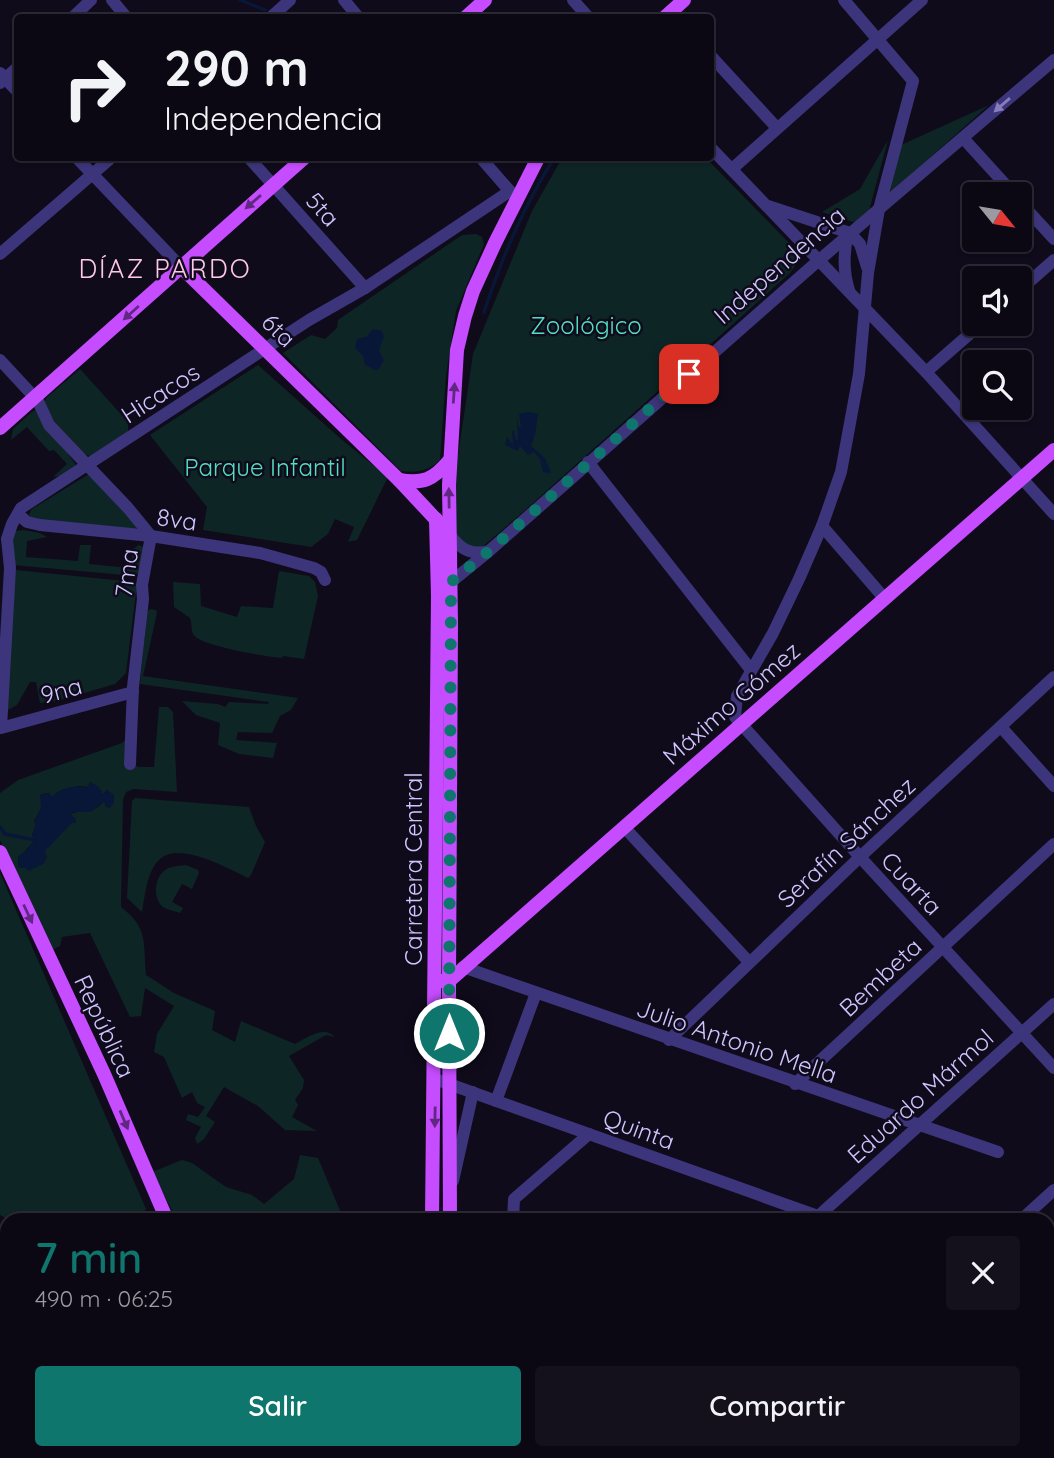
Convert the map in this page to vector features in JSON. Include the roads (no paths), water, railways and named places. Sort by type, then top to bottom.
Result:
[{"type":"main road","points":[[469,14],[485,0]]},
{"type":"main road","points":[[671,14],[684,0]]},
{"type":"main road","points":[[0,428],[301,161]]},
{"type":"main road","name":"Carretera Central","points":[[450,1213],[442,1082],[445,583],[450,535],[449,461],[457,350],[465,316],[513,194],[536,161]]},
{"type":"main road","name":"6ta","points":[[181,267],[398,480],[450,535]]},
{"type":"main road","name":"Máximo Gómez","points":[[442,981],[479,954],[1054,450]]},
{"type":"main road","points":[[398,480],[415,483],[425,480],[440,472],[449,461]]},
{"type":"main road","name":"Carretera Central","points":[[436,519],[445,583],[449,944],[442,981]]},
{"type":"main road","name":"República","points":[[0,852],[104,1074],[164,1213]]},
{"type":"main road","points":[[449,944],[460,953],[479,954]]},
{"type":"main road","name":"Carretera Central","points":[[433,1213],[442,1082]]},
{"type":"street","points":[[76,14],[91,0]]},
{"type":"street","points":[[112,0],[124,14]]},
{"type":"street","points":[[274,14],[290,0]]},
{"type":"street","points":[[344,0],[356,14]]},
{"type":"street","points":[[573,0],[585,14]]},
{"type":"street","points":[[741,726],[734,711],[737,696],[778,623],[822,526],[841,472],[859,374],[868,273],[879,209],[913,81],[844,0]]},
{"type":"street","points":[[732,169],[922,0]]},
{"type":"street","points":[[714,59],[777,128]]},
{"type":"street","name":"Independencia","points":[[445,583],[489,551],[849,234],[1054,60]]},
{"type":"street","points":[[963,138],[1003,182]]},
{"type":"street","points":[[714,151],[926,372],[1054,514]]},
{"type":"street","name":"6ta","points":[[80,161],[181,267]]},
{"type":"street","points":[[0,254],[107,161]]},
{"type":"street","name":"5ta","points":[[252,161],[365,288]]},
{"type":"street","points":[[484,161],[513,194]]},
{"type":"street","name":"Hicacos","points":[[18,514],[27,504],[87,464],[513,194]]},
{"type":"street","points":[[768,205],[849,234],[860,244],[868,273]]},
{"type":"street","points":[[1032,215],[1054,239]]},
{"type":"street","points":[[849,234],[844,277],[850,294]]},
{"type":"street","points":[[1032,279],[1054,260]]},
{"type":"street","points":[[926,372],[967,336]]},
{"type":"street","name":"7ma","points":[[0,360],[41,405],[49,425],[151,536],[142,585],[130,764]]},
{"type":"street","points":[[588,462],[751,670]]},
{"type":"street","points":[[1,728],[10,568],[7,539],[18,514]]},
{"type":"street","name":"8va","points":[[18,514],[27,522],[40,526],[151,536],[260,553],[298,562],[321,572],[325,580]]},
{"type":"street","points":[[822,526],[885,599]]},
{"type":"street","points":[[450,535],[468,552],[480,554],[489,551]]},
{"type":"street","name":"Serafín Sánchez","points":[[669,1040],[1054,677]]},
{"type":"street","name":"9na","points":[[1,728],[133,692]]},
{"type":"street","name":"Cuarta","points":[[741,726],[1054,1068]]},
{"type":"street","points":[[1001,727],[1054,786]]},
{"type":"street","points":[[624,827],[749,962]]},
{"type":"street","name":"Bembeta","points":[[795,1084],[1054,844]]},
{"type":"street","name":"Julio Antonio Mella","points":[[463,967],[998,1153]]},
{"type":"street","points":[[496,1101],[536,993]]},
{"type":"street","name":"Eduardo Mármol","points":[[826,1213],[919,1125],[1054,1004]]},
{"type":"street","name":"Quinta","points":[[442,1082],[807,1213]]},
{"type":"street","points":[[450,1194],[473,1092]]},
{"type":"street","points":[[513,1213],[514,1199],[589,1134]]},
{"type":"street","points":[[1029,1213],[1054,1191]]},
{"type":"water","points":[[373,329],[382,331],[384,336],[379,350],[384,360],[379,369],[375,370],[365,365],[363,356],[355,348],[357,339],[366,337]]},
{"type":"water","points":[[519,414],[538,414],[531,446],[545,458],[551,473],[543,472],[540,459],[534,452],[528,455],[520,446],[518,451],[505,445],[507,437],[513,445],[512,431],[516,440],[518,439],[517,418],[519,427],[521,426]]},
{"type":"water","points":[[90,782],[98,786],[103,794],[107,790],[114,795],[110,808],[106,807],[104,801],[91,812],[70,814],[76,819],[76,823],[72,823],[45,851],[47,858],[44,863],[29,871],[19,868],[18,856],[35,840],[32,835],[36,825],[34,821],[41,808],[40,795],[49,793],[52,797],[67,788],[86,788]]},
{"type":"waterway","points":[[240,0],[265,10]]},
{"type":"waterway","points":[[484,312],[514,232],[552,161]]},
{"type":"waterway","points":[[0,827],[5,834],[35,840]]},
{"type":"district","name":"DÍAZ PARDO","points":[[165,268]]},
{"type":"park label","name":"Zoológico","points":[[586,325]]},
{"type":"park label","name":"Parque Infantil","points":[[265,467]]}]
